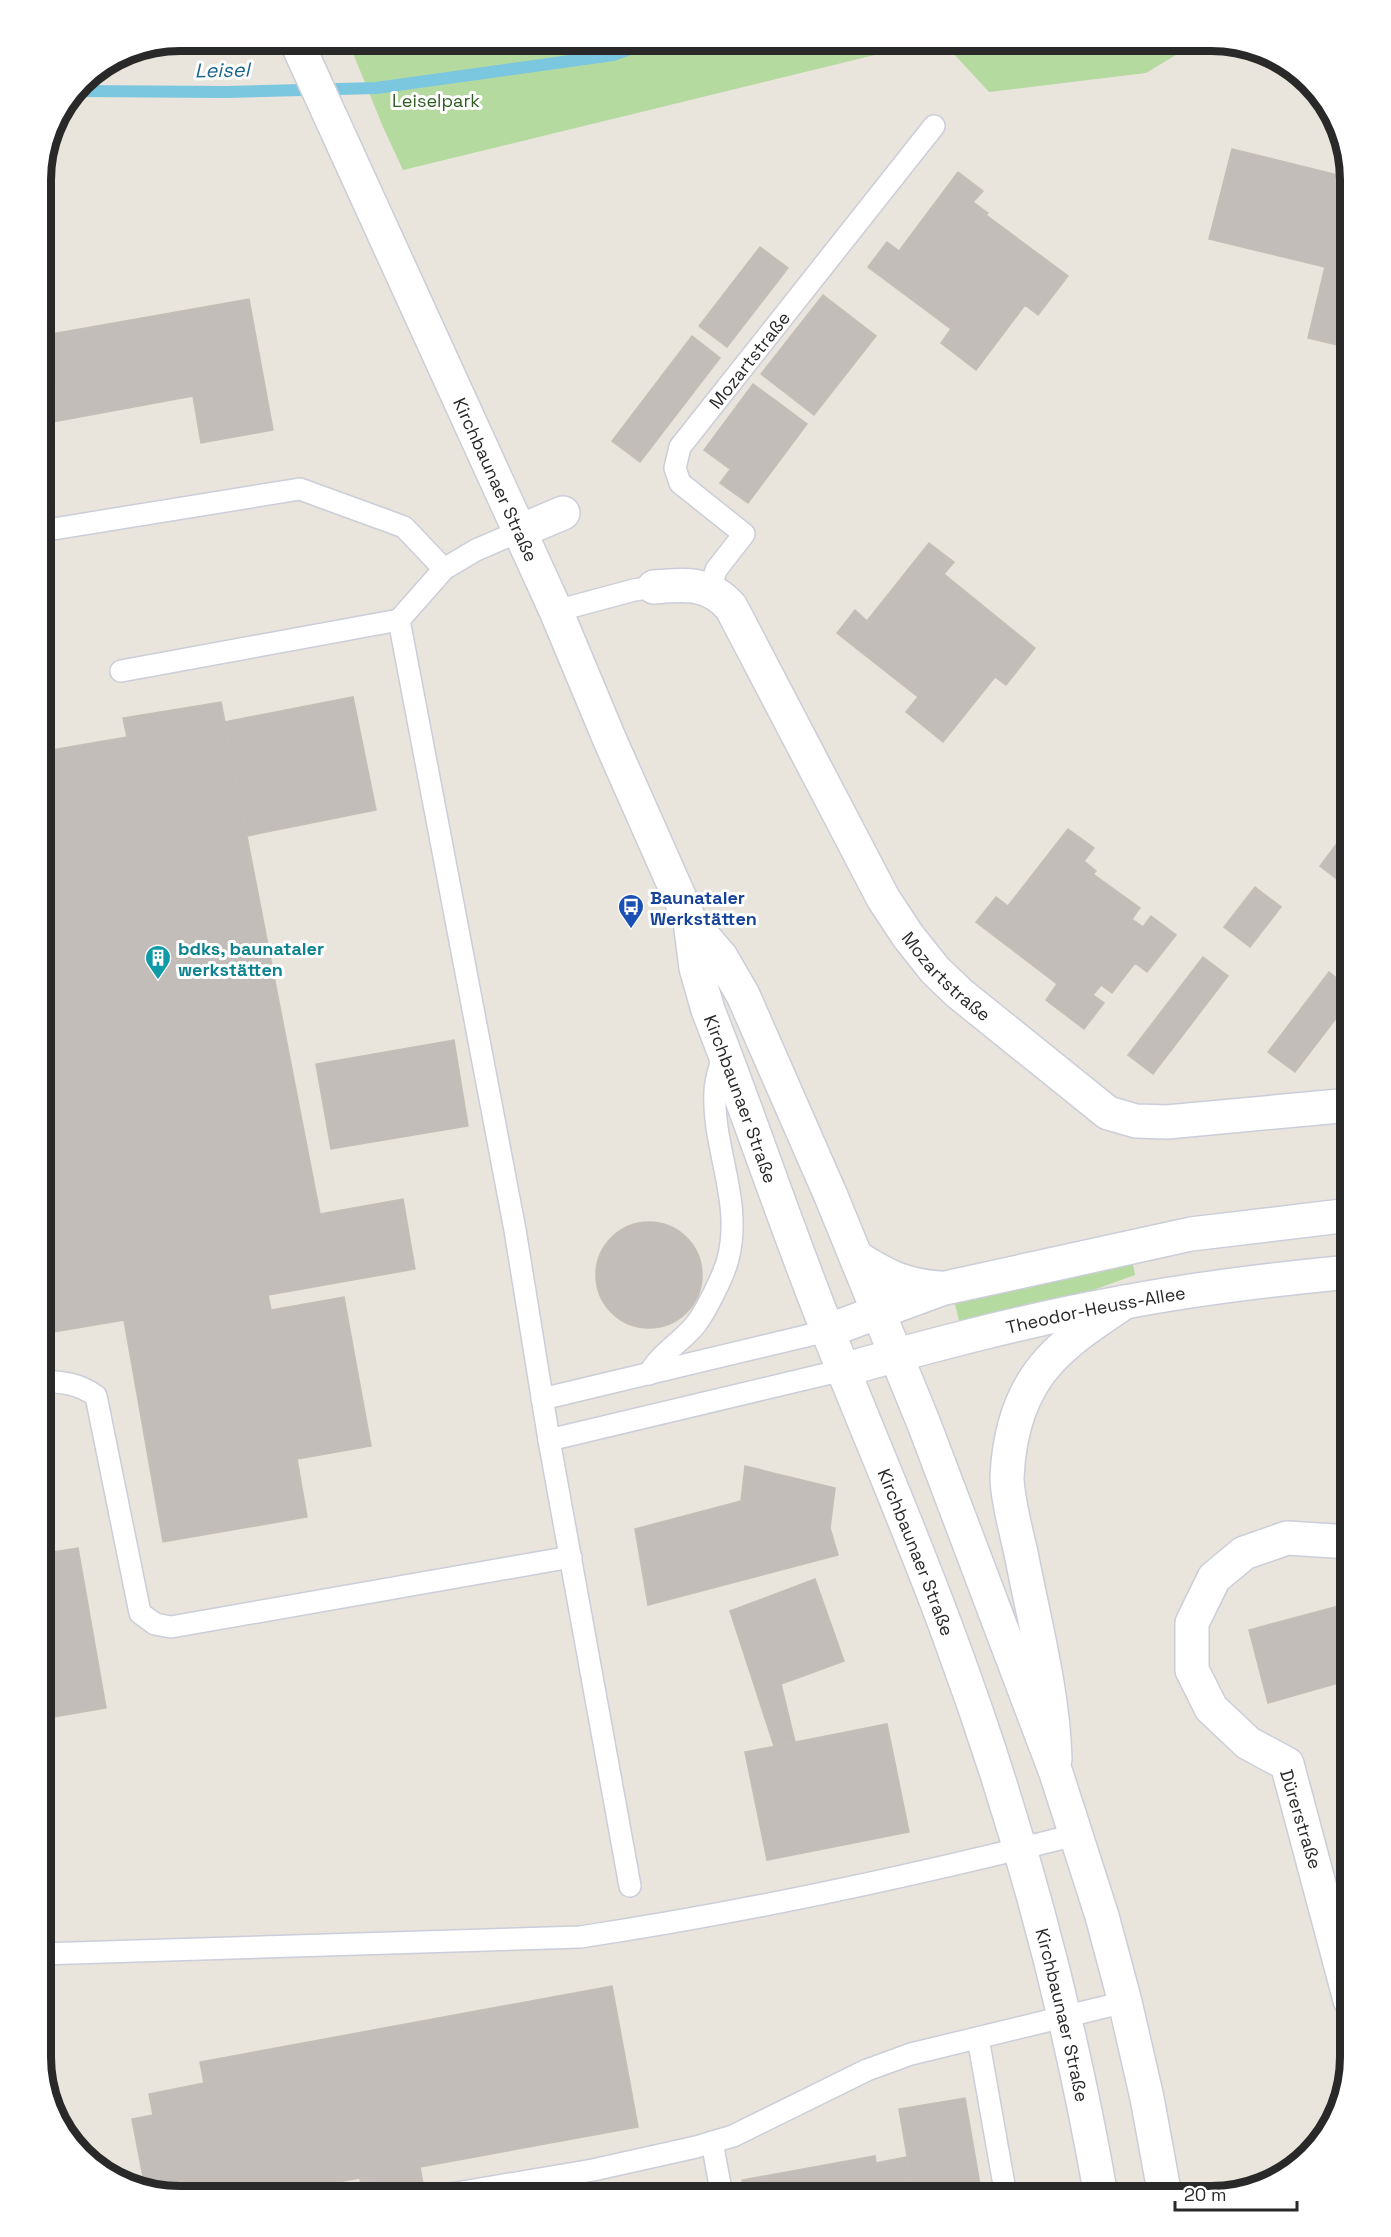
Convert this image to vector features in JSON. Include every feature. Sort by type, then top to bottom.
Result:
[{"type":"street","name":"Kirchbaunaer Straße","points":[[301,51],[556,611],[690,921],[696,968],[708,1010],[827,1331],[950,1638],[1020,1849],[1065,2016],[1090,2129],[1099,2186]]},
{"type":"street","points":[[520,531],[563,513]]},
{"type":"street","points":[[654,587],[676,585],[710,590]]},
{"type":"street","name":"Mozartstraße","points":[[710,590],[721,596],[731,607],[884,898],[908,936],[935,970],[959,993],[1108,1113],[1137,1121],[1167,1122],[1340,1106]]},
{"type":"street","name":"Kirchbaunaer Straße","points":[[690,921],[721,957],[743,995],[831,1196],[948,1487],[1056,1773],[1102,1916],[1125,2002],[1147,2098],[1163,2186]]},
{"type":"street","points":[[827,1331],[941,1289],[1191,1234],[1340,1216]]},
{"type":"street","points":[[856,1257],[886,1276],[917,1286],[941,1289]]},
{"type":"street","name":"Theodor-Heuss-Allee","points":[[843,1370],[1040,1320],[1125,1302],[1233,1285],[1340,1273]]},
{"type":"street","name":"Kirchbaunaer Straße","points":[[1056,1773],[1054,1733],[1048,1695],[1007,1480],[1011,1441],[1017,1413],[1029,1389],[1049,1361],[1076,1335],[1125,1302]]},
{"type":"street","name":"Dürerstraße","points":[[1340,1541],[1287,1538],[1244,1553],[1214,1578],[1192,1623],[1192,1670],[1211,1708],[1248,1743],[1287,1764],[1340,1963]]},
{"type":"lane","name":"Mozartstraße","points":[[710,590],[716,570],[744,534],[680,483],[675,468],[680,447],[934,126]]},
{"type":"lane","points":[[51,529],[300,489],[405,527],[444,569]]},
{"type":"lane","points":[[121,671],[399,620],[444,569],[476,550],[520,531]]},
{"type":"lane","points":[[556,611],[634,590],[654,587]]},
{"type":"lane","points":[[399,620],[515,1230],[549,1440],[630,1886]]},
{"type":"lane","points":[[650,1374],[654,1364],[696,1324],[728,1259],[733,1229],[731,1196],[714,1090],[724,1051]]},
{"type":"lane","points":[[542,1399],[827,1331]]},
{"type":"lane","points":[[549,1440],[843,1370]]},
{"type":"lane","points":[[51,1381],[83,1386],[96,1396],[140,1613],[154,1624],[171,1627],[571,1557]]},
{"type":"lane","points":[[51,1954],[580,1937],[629,1930],[906,1876],[1075,1835]]},
{"type":"lane","points":[[498,2186],[593,2170],[733,2136],[867,2070],[911,2054],[1125,2002]]},
{"type":"lane","points":[[978,2038],[1004,2186]]},
{"type":"lane","points":[[712,2142],[720,2186]]},
{"type":"green space","name":"Leiselpark","points":[[352,51],[891,51],[403,170]]},
{"type":"green space","points":[[951,51],[1182,51],[1146,73],[989,92]]},
{"type":"green space","points":[[1133,1265],[1135,1275],[1040,1309],[961,1329],[954,1300]]},
{"type":"building","points":[[1232,149],[1340,175],[1340,346],[1308,338],[1325,267],[1209,239]]},
{"type":"building","points":[[958,172],[983,191],[973,202],[988,213],[986,215],[1068,276],[1038,315],[1025,305],[976,370],[941,343],[951,329],[868,267],[887,242],[899,251]]},
{"type":"building","points":[[760,247],[788,268],[727,347],[699,326]]},
{"type":"building","points":[[823,295],[849,315],[787,394],[761,374]]},
{"type":"building","points":[[249,299],[273,430],[201,443],[193,396],[51,422],[51,334]]},
{"type":"building","points":[[849,315],[876,336],[814,415],[787,394]]},
{"type":"building","points":[[692,336],[720,358],[640,462],[612,441]]},
{"type":"building","points":[[753,384],[779,403],[730,469],[704,450]]},
{"type":"building","points":[[779,403],[807,424],[748,503],[720,483]]},
{"type":"building","points":[[929,543],[954,562],[944,574],[1035,648],[1006,685],[995,677],[943,742],[906,712],[918,697],[837,633],[855,610],[867,621]]},
{"type":"building","points":[[353,697],[376,810],[247,836],[224,722]]},
{"type":"building","name":"bdks, baunataler werkstätten","points":[[221,702],[320,1214],[403,1199],[415,1269],[268,1295],[271,1310],[344,1297],[371,1446],[297,1459],[307,1517],[163,1542],[124,1320],[51,1332],[51,750],[127,737],[123,718]]},
{"type":"building","points":[[1068,829],[1094,848],[1084,861],[1096,871],[1093,874],[1140,908],[1132,919],[1143,927],[1151,916],[1176,935],[1147,972],[1135,963],[1112,993],[1101,985],[1093,995],[1104,1003],[1084,1029],[1046,1000],[1057,984],[976,922],[996,897],[1008,906]]},
{"type":"building","points":[[1338,842],[1340,844],[1340,881],[1320,866]]},
{"type":"building","points":[[1255,887],[1281,907],[1250,947],[1224,927]]},
{"type":"building","points":[[1203,957],[1228,976],[1153,1074],[1128,1055]]},
{"type":"building","points":[[1329,972],[1340,981],[1340,1013],[1295,1072],[1268,1052]]},
{"type":"building","points":[[454,1040],[468,1126],[331,1149],[316,1064]]},
{"type":"building","points":[[649,1222],[669,1226],[686,1238],[698,1255],[702,1275],[698,1295],[686,1312],[669,1324],[649,1328],[629,1324],[612,1312],[600,1295],[596,1275],[600,1255],[612,1238],[629,1226]]},
{"type":"building","points":[[745,1466],[835,1488],[830,1528],[838,1555],[648,1605],[635,1529],[741,1501]]},
{"type":"building","points":[[78,1548],[106,1708],[51,1717],[51,1552]]},
{"type":"building","points":[[815,1579],[844,1661],[781,1684],[795,1742],[774,1746],[730,1611]]},
{"type":"building","points":[[1340,1606],[1340,1682],[1268,1703],[1249,1630]]},
{"type":"building","points":[[887,1724],[909,1832],[767,1860],[745,1752]]},
{"type":"building","points":[[612,1986],[638,2127],[316,2186],[171,2186],[144,2181],[132,2119],[153,2115],[149,2094],[204,2083],[200,2062]]},
{"type":"building","points":[[965,2098],[980,2186],[912,2186],[899,2109]]},
{"type":"building","points":[[875,2156],[876,2163],[907,2157],[912,2186],[743,2186],[742,2180]]},
{"type":"building","points":[[420,2167],[423,2186],[361,2186],[360,2178]]},
{"type":"waterway","name":"Leisel","points":[[87,91],[227,92],[376,88],[613,55],[624,51]]},
{"type":"place","name":"Baunataler Werkstätten","points":[[631,930]]},
{"type":"place","name":"bdks, baunataler werkstätten","points":[[158,981]]}]
